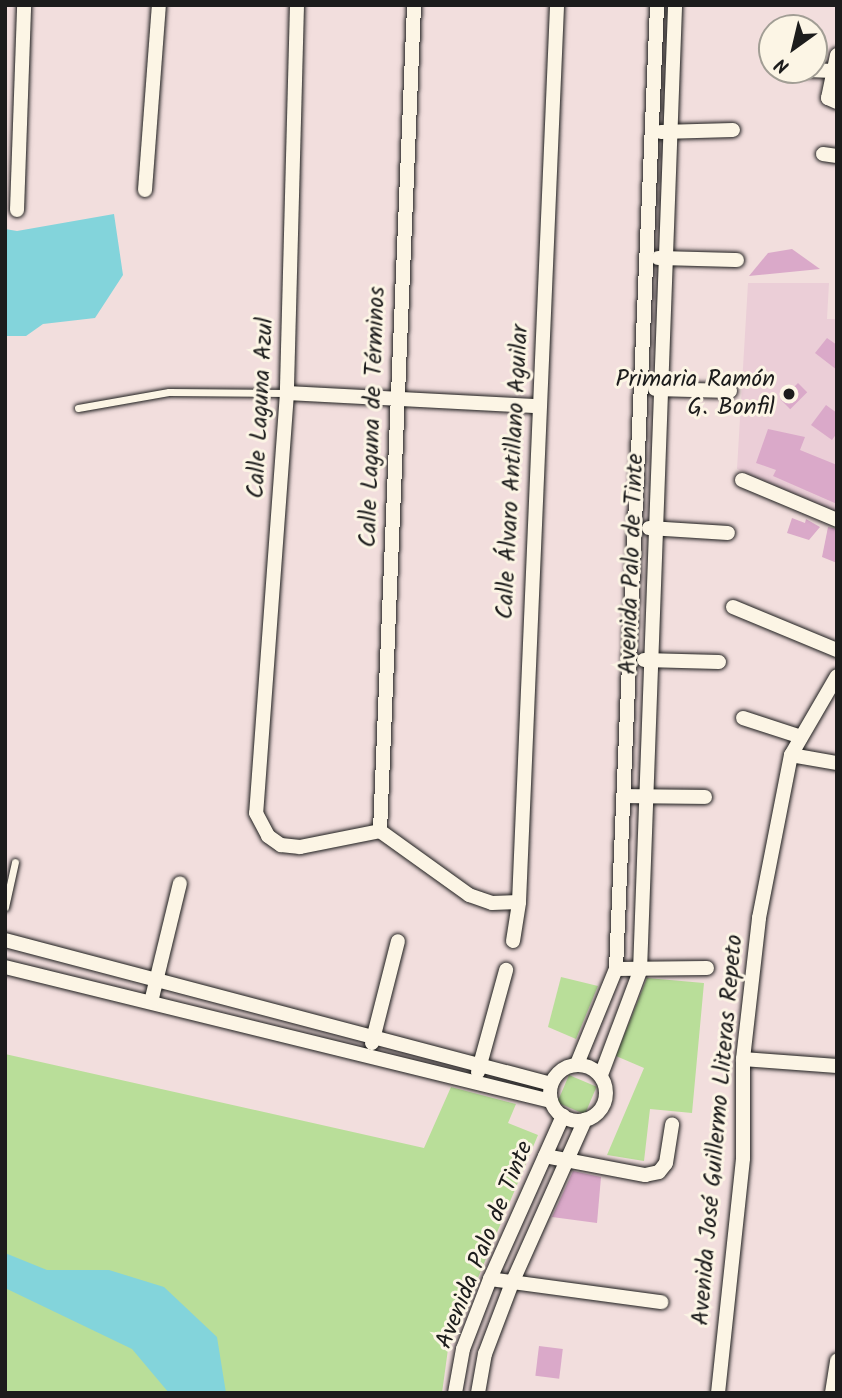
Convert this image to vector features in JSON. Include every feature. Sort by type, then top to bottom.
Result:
[{"type":"street","points":[[17,210],[24,5]]},
{"type":"street","points":[[145,191],[159,5]]},
{"type":"street","name":"Calle Laguna Azul","points":[[297,5],[287,393],[256,813],[268,836],[281,845],[300,847],[380,831]]},
{"type":"street","name":"Calle Laguna de Términos","points":[[380,831],[414,5]]},
{"type":"street","name":"Calle Álvaro Antillano Aguilar","points":[[513,941],[519,902],[557,5]]},
{"type":"street","name":"Avenida Palo de Tinte","points":[[577,1064],[616,969],[657,5]]},
{"type":"street","name":"Avenida Palo de Tinte","points":[[601,1075],[640,971],[675,5]]},
{"type":"street","points":[[837,55],[828,98],[837,102]]},
{"type":"street","points":[[828,71],[834,71]]},
{"type":"street","points":[[652,132],[733,130]]},
{"type":"street","points":[[647,258],[737,260]]},
{"type":"street","points":[[641,389],[730,391]]},
{"type":"street","points":[[287,393],[539,406]]},
{"type":"street","points":[[742,480],[837,520]]},
{"type":"street","points":[[635,528],[728,533]]},
{"type":"street","points":[[733,607],[837,650]]},
{"type":"street","points":[[630,659],[719,662]]},
{"type":"street","name":"Avenida José Guillermo Lliteras Repeto","points":[[718,1393],[743,1158],[743,1059],[759,918],[791,755],[837,676]]},
{"type":"street","points":[[743,718],[801,737]]},
{"type":"street","points":[[791,755],[837,763]]},
{"type":"street","points":[[624,796],[705,797]]},
{"type":"street","points":[[380,831],[468,895],[492,903],[519,902]]},
{"type":"street","points":[[151,1002],[180,883]]},
{"type":"street","points":[[5,940],[480,1062],[551,1084]]},
{"type":"street","points":[[369,1055],[398,941]]},
{"type":"street","points":[[5,967],[476,1080],[551,1101],[563,1116],[585,1120],[605,1102],[601,1075],[577,1064],[557,1074],[551,1084],[551,1101]]},
{"type":"street","points":[[616,969],[640,971],[707,968]]},
{"type":"street","points":[[476,1080],[506,970]]},
{"type":"street","points":[[743,1059],[837,1066]]},
{"type":"street","name":"Avenida Palo de Tinte","points":[[455,1393],[463,1349],[490,1279],[563,1116]]},
{"type":"street","name":"Avenida Palo de Tinte","points":[[478,1393],[485,1354],[512,1283],[585,1120]]},
{"type":"street","points":[[545,1156],[645,1175],[659,1172],[666,1163],[672,1124]]},
{"type":"street","points":[[490,1279],[661,1302]]},
{"type":"street","points":[[832,1393],[837,1360]]},
{"type":"lane","points":[[78,408],[169,392],[287,393]]},
{"type":"lane","points":[[5,907],[15,862]]},
{"type":"shaded area","name":"Primaria Ramón G. Bonfil","points":[[748,283],[829,283],[827,319],[837,319],[837,512],[737,469]]},
{"type":"green space","points":[[561,977],[598,986],[576,1039],[548,1027]]},
{"type":"green space","points":[[647,978],[704,983],[692,1113],[650,1109],[644,1161],[607,1155],[644,1068],[616,1056]]},
{"type":"green space","points":[[5,1054],[424,1148],[451,1087],[516,1104],[508,1123],[538,1135],[448,1349],[442,1393],[5,1393]]},
{"type":"green space","points":[[569,1075],[597,1087],[585,1114],[557,1103]]},
{"type":"water","points":[[114,214],[123,275],[95,318],[43,324],[26,336],[5,336],[5,229],[17,231]]},
{"type":"water","points":[[5,1253],[47,1270],[109,1270],[164,1287],[217,1337],[226,1393],[169,1393],[132,1349],[5,1288]]},
{"type":"building","points":[[792,249],[820,269],[749,276],[768,253]]},
{"type":"building","points":[[827,338],[837,345],[837,370],[815,353]]},
{"type":"building","points":[[798,383],[807,392],[790,409],[781,400]]},
{"type":"building","points":[[826,405],[837,413],[837,433],[832,440],[811,425]]},
{"type":"building","points":[[768,429],[805,437],[800,450],[837,465],[837,504],[773,476],[776,470],[756,463]]},
{"type":"building","points":[[792,518],[805,523],[806,519],[820,527],[809,540],[787,533]]},
{"type":"building","points":[[828,527],[837,529],[837,563],[822,557]]},
{"type":"building","points":[[573,1171],[601,1177],[597,1223],[552,1217]]},
{"type":"building","points":[[539,1346],[563,1349],[559,1379],[535,1376]]},
{"type":"place","name":"Primaria Ramón G. Bonfil","points":[[789,394]]}]
